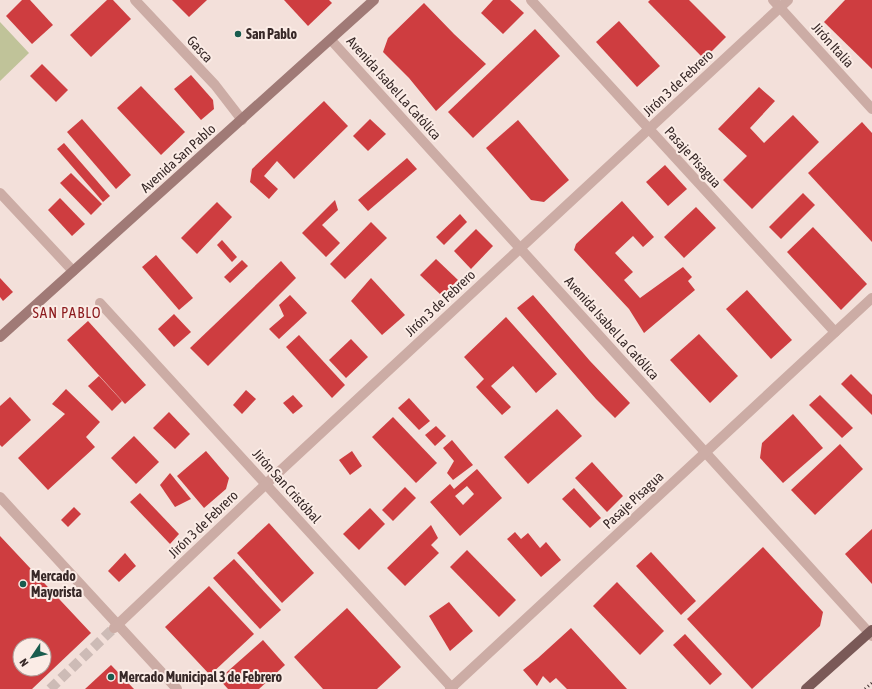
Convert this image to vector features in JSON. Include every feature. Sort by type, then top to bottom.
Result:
[{"type":"main road","points":[[806,689],[871,633]]},
{"type":"street","name":"Gasca","points":[[135,0],[215,85],[242,120]]},
{"type":"street","name":"Avenida San Pablo","points":[[0,337],[374,0]]},
{"type":"street","name":"Pasaje Pisagua","points":[[531,0],[834,332]]},
{"type":"street","name":"Jirón 3 de Febrero","points":[[116,627],[266,484],[649,129],[776,4],[788,0]]},
{"type":"street","name":"Jirón Italia","points":[[776,4],[872,109]]},
{"type":"street","name":"Avenida Isabel La Católica","points":[[331,40],[871,633]]},
{"type":"street","points":[[0,192],[73,271]]},
{"type":"street","name":"Pasaje Pisagua","points":[[452,688],[872,298]]},
{"type":"street","name":"Jirón San Cristóbal","points":[[100,303],[452,688]]},
{"type":"street","points":[[0,497],[116,627],[177,689]]},
{"type":"green space","points":[[0,22],[29,53],[0,81]]},
{"type":"building","points":[[22,0],[30,0],[53,25],[32,44],[6,16]]},
{"type":"building","points":[[107,0],[113,0],[131,19],[91,57],[70,35]]},
{"type":"building","points":[[172,0],[207,0],[189,17]]},
{"type":"building","points":[[284,0],[329,0],[332,3],[308,26]]},
{"type":"building","points":[[493,0],[510,0],[524,13],[503,34],[481,13]]},
{"type":"building","points":[[650,0],[689,0],[726,37],[704,59],[648,2]]},
{"type":"building","points":[[845,0],[872,0],[872,69],[824,22]]},
{"type":"building","points":[[424,3],[486,64],[436,111],[409,78],[383,52],[388,38]]},
{"type":"building","points":[[619,21],[660,66],[637,87],[596,42]]},
{"type":"building","points":[[535,29],[560,56],[473,138],[448,112]]},
{"type":"building","points":[[42,64],[68,90],[56,102],[30,76]]},
{"type":"building","points":[[191,75],[213,100],[214,109],[201,120],[174,89]]},
{"type":"building","points":[[141,86],[185,132],[161,155],[117,108]]},
{"type":"building","points":[[759,87],[775,101],[750,128],[764,143],[793,115],[819,142],[752,209],[723,180],[747,156],[718,129]]},
{"type":"building","points":[[324,101],[348,126],[294,179],[277,161],[264,176],[278,189],[269,199],[250,182],[252,169]]},
{"type":"building","points":[[82,119],[131,175],[116,189],[67,132]]},
{"type":"building","points":[[370,119],[386,134],[368,151],[353,136]]},
{"type":"building","points":[[518,120],[569,180],[544,202],[531,200],[486,148]]},
{"type":"building","points":[[862,122],[872,133],[872,242],[808,173]]},
{"type":"building","points":[[64,143],[110,196],[103,202],[57,149]]},
{"type":"building","points":[[407,158],[417,169],[368,211],[358,200]]},
{"type":"building","points":[[665,165],[687,189],[668,206],[646,182]]},
{"type":"building","points":[[71,173],[102,204],[91,215],[60,183]]},
{"type":"building","points":[[803,193],[815,205],[781,239],[769,227]]},
{"type":"building","points":[[60,198],[85,224],[72,236],[48,210]]},
{"type":"building","points":[[335,200],[338,210],[322,225],[340,243],[326,257],[302,233]]},
{"type":"building","points":[[622,201],[654,237],[643,247],[633,236],[615,253],[633,272],[624,280],[640,298],[683,267],[692,277],[688,281],[695,290],[644,333],[629,309],[574,250],[576,244]]},
{"type":"building","points":[[217,202],[232,217],[197,254],[181,238]]},
{"type":"building","points":[[696,207],[716,228],[684,258],[664,237]]},
{"type":"building","points":[[460,214],[467,222],[444,245],[436,237]]},
{"type":"building","points":[[371,222],[387,238],[345,279],[330,264]]},
{"type":"building","points":[[813,227],[867,284],[841,310],[787,252]]},
{"type":"building","points":[[476,229],[493,246],[471,269],[454,251]]},
{"type":"building","points":[[222,240],[237,257],[232,262],[217,245]]},
{"type":"building","points":[[156,255],[193,298],[179,310],[142,267]]},
{"type":"building","points":[[436,259],[458,280],[442,296],[420,275]]},
{"type":"building","points":[[242,260],[248,266],[230,283],[224,277]]},
{"type":"building","points":[[281,261],[296,278],[208,366],[190,348]]},
{"type":"building","points":[[0,278],[13,292],[3,301],[0,297]]},
{"type":"building","points":[[371,278],[405,315],[382,335],[351,301]]},
{"type":"building","points":[[747,290],[792,340],[771,359],[726,309]]},
{"type":"building","points":[[290,295],[307,313],[279,339],[269,329],[284,316],[279,305]]},
{"type":"building","points":[[533,295],[590,361],[630,403],[615,418],[596,399],[517,308]]},
{"type":"building","points":[[174,314],[191,332],[174,347],[158,329]]},
{"type":"building","points":[[506,317],[557,374],[536,393],[513,366],[491,386],[511,407],[502,415],[476,387],[484,379],[464,357]]},
{"type":"building","points":[[88,321],[146,385],[125,404],[67,340]]},
{"type":"building","points":[[699,334],[738,376],[710,403],[670,360]]},
{"type":"building","points":[[299,335],[345,385],[332,398],[286,347]]},
{"type":"building","points":[[351,339],[368,357],[346,378],[329,360]]},
{"type":"building","points":[[851,374],[872,395],[872,415],[841,384]]},
{"type":"building","points":[[99,376],[122,401],[112,411],[88,386]]},
{"type":"building","points":[[66,389],[100,422],[86,437],[95,447],[48,490],[18,458],[65,414],[52,404]]},
{"type":"building","points":[[246,390],[256,399],[242,414],[233,405]]},
{"type":"building","points":[[293,395],[303,406],[293,414],[283,403]]},
{"type":"building","points":[[820,395],[853,428],[842,438],[809,405]]},
{"type":"building","points":[[10,397],[31,420],[2,447],[0,445],[0,406]]},
{"type":"building","points":[[409,398],[430,421],[419,430],[398,408]]},
{"type":"building","points":[[557,409],[582,436],[528,484],[504,457]]},
{"type":"building","points":[[169,412],[190,434],[175,449],[153,428]]},
{"type":"building","points":[[793,414],[823,448],[783,483],[760,458],[762,443]]},
{"type":"building","points":[[393,417],[437,463],[416,483],[372,437]]},
{"type":"building","points":[[436,426],[446,436],[435,446],[425,435]]},
{"type":"building","points":[[134,436],[159,462],[136,484],[111,458]]},
{"type":"building","points":[[452,440],[473,465],[453,480],[447,473],[454,461],[443,448]]},
{"type":"building","points":[[840,444],[863,469],[815,515],[791,490]]},
{"type":"building","points":[[206,451],[229,478],[226,489],[204,508],[177,476]]},
{"type":"building","points":[[352,451],[362,466],[350,475],[339,460]]},
{"type":"building","points":[[592,462],[623,496],[607,512],[575,478]]},
{"type":"building","points":[[477,469],[502,498],[460,536],[430,502],[450,484],[454,489]],"holes":[[[467,486],[474,494],[463,505],[455,496]]]},
{"type":"building","points":[[170,473],[191,499],[175,507],[160,485]]},
{"type":"building","points":[[405,487],[416,498],[393,521],[382,510]]},
{"type":"building","points":[[574,488],[601,518],[590,528],[562,499]]},
{"type":"building","points":[[140,493],[179,534],[170,544],[130,502]]},
{"type":"building","points":[[74,507],[81,514],[68,527],[61,520]]},
{"type":"building","points":[[370,508],[385,524],[359,550],[343,534]]},
{"type":"building","points":[[269,523],[314,573],[282,603],[237,553]]},
{"type":"building","points":[[431,525],[438,538],[431,545],[439,553],[405,586],[387,568]]},
{"type":"building","points":[[872,529],[872,584],[845,554]]},
{"type":"building","points":[[515,532],[521,539],[528,533],[540,548],[546,542],[561,560],[541,577],[507,539]]},
{"type":"building","name":"Mercado Mayorista","points":[[0,536],[91,633],[52,670],[52,637],[12,637],[12,677],[45,677],[32,689],[0,689]]},
{"type":"building","points":[[763,547],[823,612],[820,626],[752,689],[687,619]]},
{"type":"building","points":[[467,550],[516,600],[499,617],[450,567]]},
{"type":"building","points":[[651,552],[696,601],[681,615],[636,566]]},
{"type":"building","points":[[125,553],[136,566],[119,582],[108,571]]},
{"type":"building","points":[[234,559],[281,610],[260,629],[213,578]]},
{"type":"building","points":[[617,582],[664,631],[640,655],[593,606]]},
{"type":"building","points":[[209,586],[254,634],[210,675],[165,627]]},
{"type":"building","points":[[449,602],[473,631],[450,651],[429,616]]},
{"type":"building","points":[[347,608],[401,667],[377,689],[323,689],[294,657]]},
{"type":"building","points":[[571,628],[627,689],[567,689],[556,678],[550,683],[543,676],[537,686],[523,670]]},
{"type":"building","points":[[685,634],[722,674],[710,685],[673,645]]},
{"type":"building","points":[[263,640],[285,665],[259,689],[228,689],[219,679]]},
{"type":"building","name":"Mercado Municipal 3 de Febrero","points":[[111,665],[134,689],[85,689]]},
{"type":"tunnel","points":[[50,689],[114,628]]},
{"type":"railway","points":[[865,689],[872,683]]},
{"type":"place","name":"San Pablo","points":[[238,34]]},
{"type":"place","name":"Mercado Mayorista","points":[[23,584]]},
{"type":"place","name":"Mercado Municipal 3 de Febrero","points":[[111,677]]},
{"type":"district","name":"SAN PABLO","points":[[67,313]]}]
